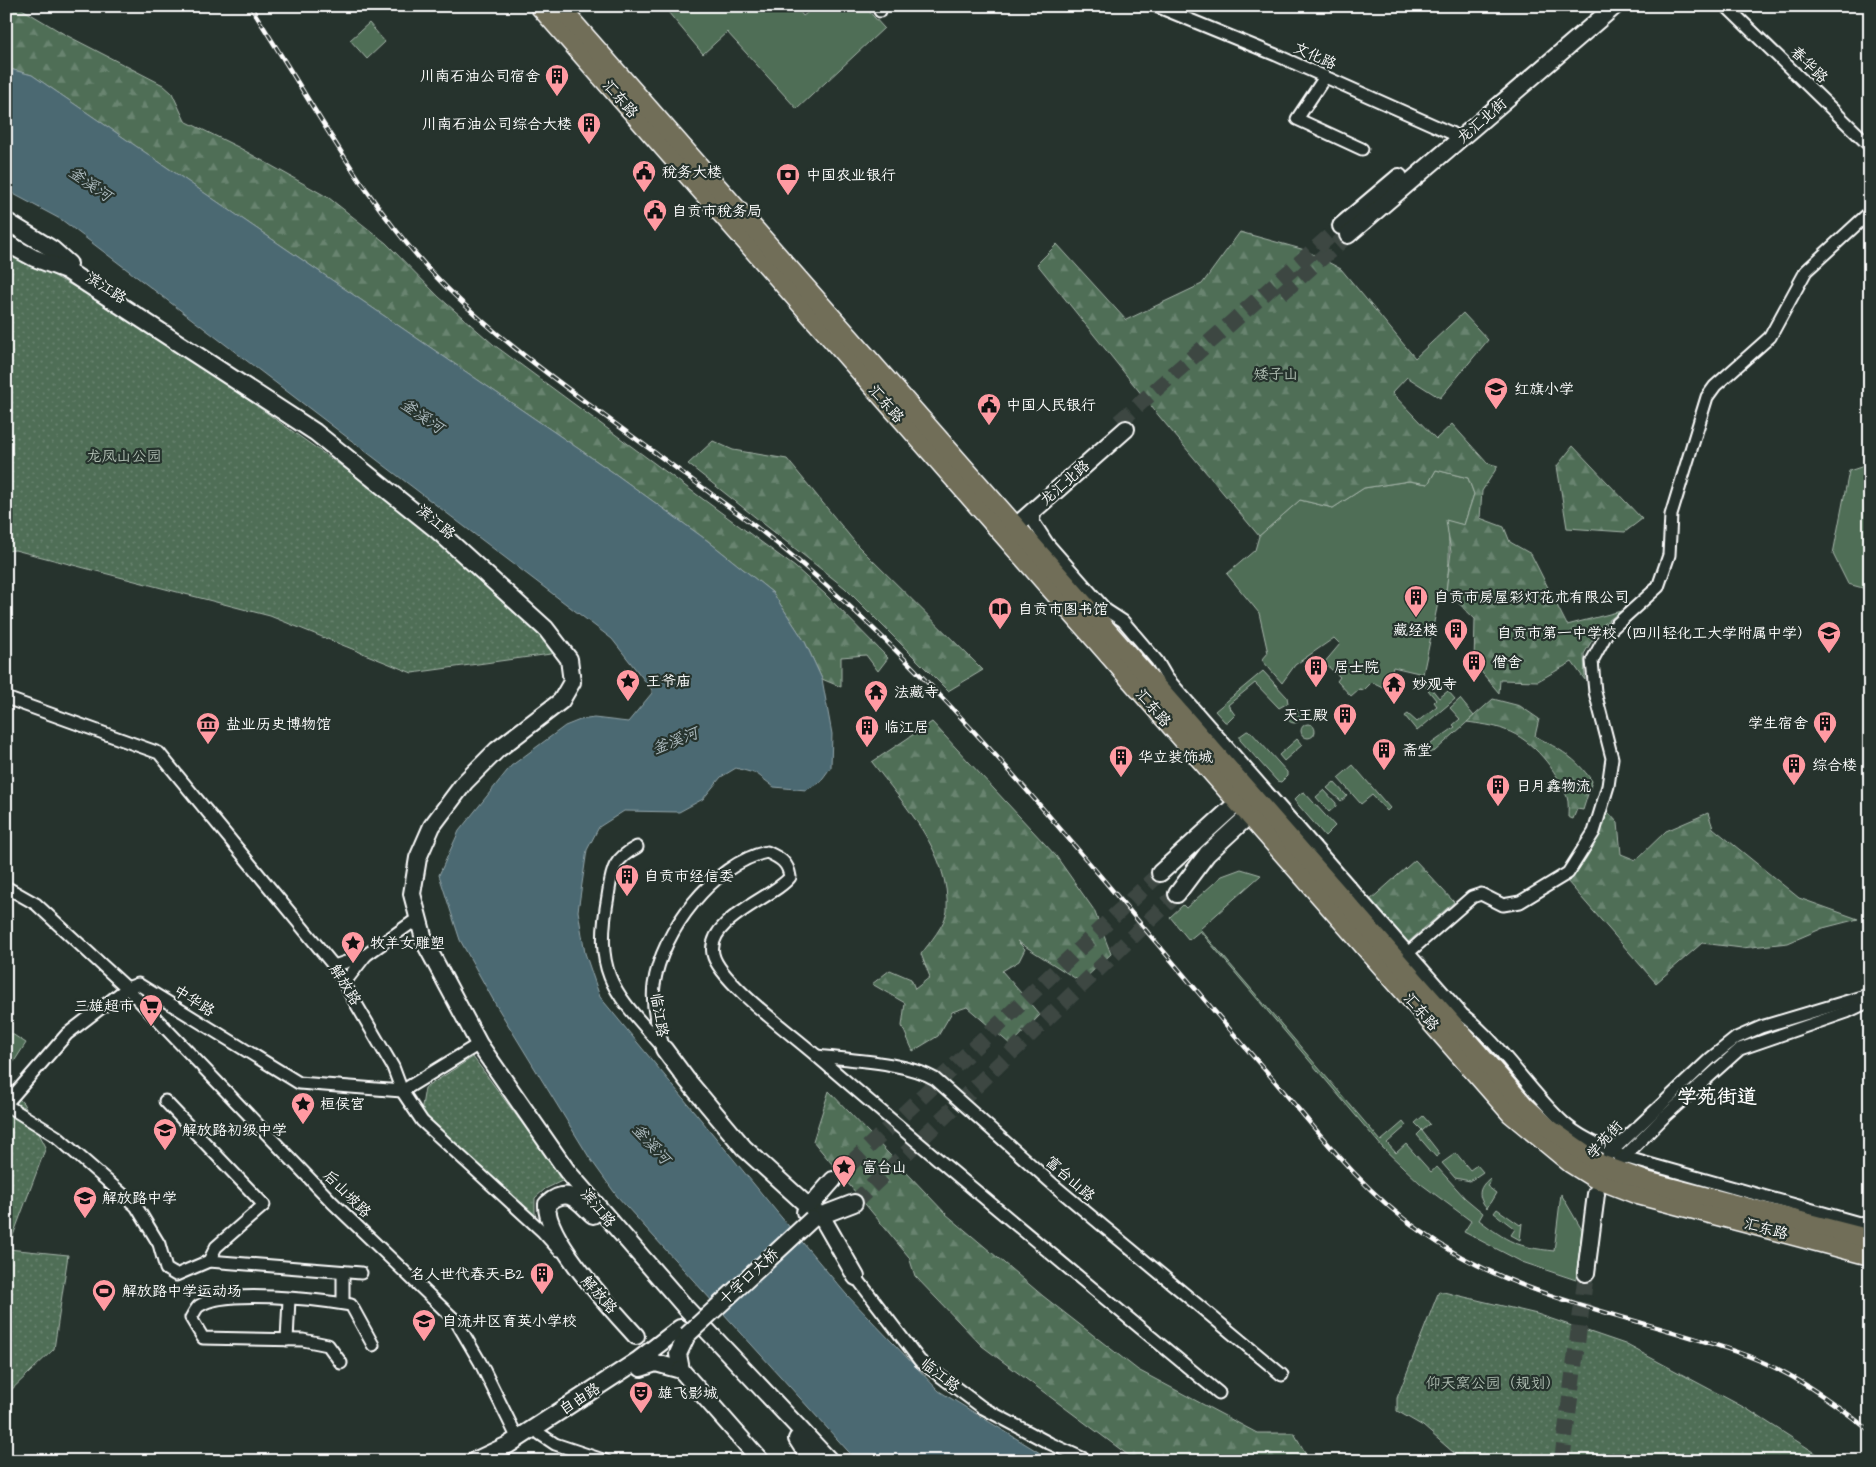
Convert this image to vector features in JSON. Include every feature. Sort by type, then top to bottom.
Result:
[{"type":"main road","name":"汇东路","points":[[539,6],[1006,529],[1249,805],[1524,1105],[1605,1174],[1638,1195],[1870,1256]]},
{"type":"main road","name":"汇东路","points":[[559,6],[1006,529]]},
{"type":"main road","name":"龙汇北街","points":[[1455,137],[1602,6]]},
{"type":"main road","name":"龙汇北街","points":[[1344,231],[1455,137],[1616,6]]},
{"type":"main road","points":[[6,222],[52,249],[69,264]]},
{"type":"main road","name":"滨江路","points":[[6,230],[69,264],[317,426],[442,526],[552,625],[576,655],[579,683],[566,706],[502,755],[474,783],[440,828],[424,861],[417,919]]},
{"type":"main road","name":"滨江路","points":[[6,242],[34,258],[66,270],[314,432],[438,530],[546,629],[569,658],[572,682],[561,702],[497,750],[465,782],[432,826],[418,858],[412,894],[417,919],[425,942],[479,1044],[568,1171],[623,1236],[771,1400],[830,1461]]},
{"type":"main road","name":"龙汇北路","points":[[1123,426],[1036,509],[1006,529],[1123,426]]},
{"type":"main road","points":[[1249,805],[1207,854],[1180,891],[1182,881],[1177,872],[1162,871],[1249,805]]},
{"type":"main road","name":"临江路","points":[[664,1049],[687,1080],[744,1148],[812,1213],[856,1277]]},
{"type":"main road","name":"汇东路","points":[[1605,1174],[1646,1181],[1870,1239]]},
{"type":"main road","points":[[1586,1273],[1605,1174]]},
{"type":"main road","name":"十字口大桥","points":[[683,1332],[812,1213],[832,1180]]},
{"type":"main road","points":[[587,1281],[554,1231],[547,1213],[547,1204],[563,1195],[573,1197],[600,1221],[623,1236]]},
{"type":"main road","points":[[812,1213],[854,1203]]},
{"type":"main road","name":"解放路","points":[[587,1281],[636,1336]]},
{"type":"main road","points":[[681,1370],[656,1364],[635,1367],[636,1336],[650,1338],[683,1332],[678,1354],[681,1370],[760,1461]]},
{"type":"main road","name":"自由路","points":[[494,1461],[513,1452],[540,1434],[683,1332]]},
{"type":"main road","name":"自由路","points":[[474,1461],[518,1439],[635,1367]]},
{"type":"main road","points":[[771,1400],[784,1423],[809,1455],[811,1461]]},
{"type":"main road","points":[[745,1442],[770,1461]]},
{"type":"street","name":"文化路","points":[[1156,6],[1325,77],[1455,137]]},
{"type":"street","name":"春华路","points":[[1726,6],[1870,146]]},
{"type":"street","points":[[1325,77],[1297,119],[1362,149]]},
{"type":"street","points":[[1409,952],[1472,897],[1481,894],[1503,904],[1520,902],[1568,873],[1594,832],[1608,786],[1612,758],[1595,692],[1592,660],[1606,633],[1658,587],[1669,555],[1671,515],[1707,397],[1715,386],[1770,338],[1806,271],[1870,212]]},
{"type":"street","points":[[1036,509],[1033,521],[1048,544],[1106,610],[1123,621],[1157,661],[1167,678],[1462,1014],[1481,1029],[1527,1080],[1539,1098],[1565,1123],[1586,1139],[1612,1151],[1605,1174],[1870,1226]]},
{"type":"street","name":"解放路","points":[[6,698],[159,753],[334,966],[393,1067],[402,1091],[422,1122],[543,1232],[587,1281]]},
{"type":"street","points":[[637,847],[624,854],[612,870],[603,922],[604,960],[619,996],[664,1049]]},
{"type":"street","name":"临江路","points":[[664,1049],[658,1028],[654,986],[659,964],[667,945],[687,911],[706,889],[742,861],[767,852],[780,858],[788,866],[790,877],[785,883],[758,898],[736,916],[716,936],[712,953],[718,967],[754,1004],[817,1056]]},
{"type":"street","name":"后山坡路","points":[[6,887],[36,904],[127,988],[333,1203],[456,1321],[480,1362],[518,1439]]},
{"type":"street","points":[[334,966],[366,955],[417,919]]},
{"type":"street","points":[[345,982],[366,955]]},
{"type":"street","name":"中华路","points":[[127,988],[138,984],[298,1083],[402,1091]]},
{"type":"street","points":[[127,988],[67,1034],[6,1104],[56,1136],[136,1206],[159,1244],[166,1269],[176,1275],[209,1261],[361,1273]]},
{"type":"street","name":"学苑街","points":[[1605,1174],[1612,1151],[1711,1058],[1736,1038],[1761,1027],[1865,996],[1870,992]]},
{"type":"street","name":"学苑街","points":[[1605,1174],[1740,1049],[1847,1012],[1870,1002]]},
{"type":"street","points":[[402,1091],[479,1044]]},
{"type":"street","points":[[817,1056],[941,1164],[1219,1393]]},
{"type":"street","name":"富台山路","points":[[817,1056],[906,1068],[923,1072],[935,1079],[1056,1187],[1282,1375]]},
{"type":"street","points":[[165,1101],[264,1205],[216,1247],[209,1261]]},
{"type":"street","points":[[342,1303],[344,1272]]},
{"type":"street","name":"临江路","points":[[856,1277],[920,1361],[983,1408],[1049,1443],[1089,1461]]},
{"type":"street","points":[[340,1363],[328,1345],[287,1340],[203,1338],[191,1318],[198,1306],[221,1297],[289,1299],[351,1304],[373,1345]]},
{"type":"street","points":[[287,1340],[289,1299]]},
{"type":"street","points":[[540,1434],[555,1444],[606,1461]]},
{"type":"green space","points":[[6,6],[17,6],[64,34],[163,85],[172,93],[185,121],[238,147],[329,198],[386,243],[439,297],[494,345],[795,567],[825,594],[888,658],[878,671],[866,655],[841,657],[841,687],[822,679],[805,642],[773,593],[708,541],[614,473],[32,75],[6,68]]},
{"type":"green space","points":[[663,6],[796,6],[803,16],[816,6],[864,6],[884,28],[797,109],[727,32],[703,54]]},
{"type":"green space","points":[[369,23],[385,42],[367,59],[350,40]]},
{"type":"green space","name":"矮子山","points":[[1240,232],[1305,250],[1341,269],[1415,358],[1463,313],[1488,340],[1440,398],[1407,377],[1392,393],[1436,439],[1452,424],[1487,463],[1498,466],[1482,491],[1480,518],[1504,527],[1510,542],[1531,554],[1567,625],[1621,611],[1600,627],[1584,654],[1585,680],[1572,662],[1538,681],[1500,680],[1499,693],[1474,663],[1475,619],[1446,591],[1451,552],[1446,520],[1464,525],[1474,494],[1468,478],[1436,470],[1428,484],[1409,481],[1364,488],[1333,508],[1300,500],[1259,536],[1159,416],[1037,264],[1057,244],[1126,320],[1202,284]]},
{"type":"green space","name":"龙凤山公园","points":[[6,249],[146,327],[434,532],[558,653],[412,673],[270,616],[15,550],[6,551]]},
{"type":"green space","points":[[713,441],[733,450],[787,459],[858,546],[983,670],[948,691],[845,588],[688,464]]},
{"type":"green space","points":[[1573,446],[1642,519],[1625,532],[1567,528],[1557,466]]},
{"type":"green space","points":[[1864,466],[1870,467],[1870,590],[1848,584],[1833,554],[1849,471]]},
{"type":"green space","points":[[1436,470],[1468,478],[1474,494],[1464,525],[1447,521],[1449,562],[1444,604],[1438,603],[1423,674],[1393,667],[1387,689],[1372,682],[1364,690],[1359,689],[1351,696],[1337,681],[1340,677],[1324,663],[1340,644],[1334,638],[1295,665],[1282,683],[1262,660],[1268,653],[1259,613],[1227,574],[1255,550],[1259,536],[1300,500],[1333,508],[1364,488],[1409,481],[1428,484]]},
{"type":"green space","points":[[1263,671],[1287,697],[1288,703],[1279,708],[1255,683],[1228,705],[1235,715],[1228,722],[1225,722],[1215,711]]},
{"type":"green space","points":[[1417,676],[1422,677],[1439,698],[1448,691],[1455,699],[1417,731],[1405,716],[1408,714],[1417,722],[1437,706],[1434,702],[1436,700]]},
{"type":"green space","points":[[1460,699],[1474,716],[1435,751],[1428,753],[1422,745],[1425,743],[1428,746],[1455,727],[1453,725],[1460,719],[1450,708]]},
{"type":"green space","points":[[1493,699],[1520,706],[1539,719],[1535,736],[1567,755],[1580,766],[1592,781],[1583,810],[1577,809],[1573,819],[1568,817],[1567,797],[1563,787],[1543,757],[1534,748],[1515,734],[1505,730],[1467,722]]},
{"type":"green space","points":[[1291,709],[1297,709],[1301,716],[1297,723],[1291,723],[1287,719],[1287,713]]},
{"type":"green space","points":[[932,722],[1056,856],[1094,910],[1111,954],[1081,982],[1017,941],[1025,949],[1019,961],[1002,971],[1040,1015],[1011,1045],[967,1007],[952,1012],[938,1036],[913,1051],[902,1026],[905,1003],[872,984],[890,970],[911,979],[915,989],[930,977],[921,954],[937,933],[946,916],[946,890],[933,850],[911,813],[872,762]]},
{"type":"green space","points":[[1305,724],[1311,724],[1315,731],[1311,738],[1305,738],[1301,734],[1301,728]]},
{"type":"green space","points":[[1247,731],[1251,732],[1287,772],[1287,776],[1281,782],[1277,781],[1240,740],[1240,736]]},
{"type":"green space","points":[[1297,739],[1302,745],[1284,761],[1279,755]]},
{"type":"green space","points":[[1353,765],[1390,808],[1387,811],[1372,795],[1361,804],[1338,778]]},
{"type":"green space","points":[[1334,782],[1347,796],[1341,801],[1327,788]]},
{"type":"green space","points":[[1324,790],[1336,803],[1336,806],[1329,812],[1316,797]]},
{"type":"green space","points":[[1304,792],[1335,826],[1325,836],[1294,800]]},
{"type":"green space","points":[[1607,811],[1618,823],[1621,854],[1636,860],[1666,831],[1708,813],[1713,828],[1799,898],[1858,919],[1823,928],[1788,943],[1742,948],[1702,943],[1656,983],[1567,881],[1581,866],[1592,849]]},
{"type":"green space","points":[[1415,860],[1454,902],[1406,944],[1369,901]]},
{"type":"green space","points":[[1241,869],[1261,875],[1200,929],[1381,1141],[1403,1122],[1406,1126],[1387,1143],[1396,1153],[1406,1144],[1431,1172],[1437,1167],[1465,1198],[1483,1213],[1479,1220],[1514,1242],[1531,1248],[1554,1251],[1561,1194],[1582,1230],[1576,1280],[1522,1262],[1464,1232],[1471,1221],[1421,1184],[1383,1148],[1200,931],[1189,940],[1170,917],[1183,905],[1186,908],[1222,876]]},
{"type":"green space","points":[[6,1030],[26,1043],[6,1074]]},
{"type":"green space","points":[[473,1057],[564,1180],[545,1189],[535,1198],[535,1216],[421,1112],[425,1088]]},
{"type":"green space","points":[[6,1085],[23,1103],[46,1147],[8,1249],[68,1255],[54,1349],[6,1395]]},
{"type":"green space","points":[[829,1091],[946,1214],[1043,1296],[1138,1370],[1257,1433],[1294,1433],[1310,1461],[1151,1461],[1128,1455],[982,1346],[915,1276],[909,1257],[813,1141]]},
{"type":"green space","points":[[1423,1116],[1430,1124],[1422,1131],[1440,1154],[1436,1157],[1417,1135],[1422,1130],[1415,1123]]},
{"type":"green space","points":[[1456,1153],[1470,1170],[1477,1165],[1483,1172],[1470,1181],[1455,1178],[1442,1163]]},
{"type":"green space","points":[[1489,1179],[1491,1181],[1487,1186],[1496,1193],[1487,1208],[1480,1193]]},
{"type":"green space","points":[[1497,1209],[1520,1225],[1522,1223],[1520,1240],[1511,1235],[1515,1229],[1494,1213]]},
{"type":"green space","name":"仰天窝公园（规划）","points":[[1439,1291],[1537,1314],[1625,1344],[1747,1409],[1828,1461],[1449,1461],[1454,1453],[1423,1426],[1397,1411],[1397,1398]]},
{"type":"water","name":"釜溪河","points":[[6,68],[32,75],[614,473],[708,541],[773,593],[805,642],[822,679],[832,734],[831,767],[820,782],[806,790],[774,787],[757,774],[736,768],[721,777],[703,799],[679,812],[624,811],[599,827],[587,850],[578,911],[585,953],[600,997],[846,1294],[939,1391],[1053,1461],[857,1461],[617,1196],[589,1157],[496,1005],[460,940],[439,875],[459,831],[511,766],[565,726],[580,720],[594,718],[628,722],[652,693],[652,690],[612,639],[62,220],[6,190]]},
{"type":"tunnel","points":[[1119,422],[1341,226]]},
{"type":"tunnel","points":[[1282,293],[1348,235]]},
{"type":"tunnel","points":[[833,1180],[1160,873]]},
{"type":"tunnel","points":[[854,1203],[1177,894]]},
{"type":"tunnel","points":[[1562,1461],[1586,1273]]},
{"type":"railway","points":[[250,6],[365,188],[417,256],[446,287],[480,319],[535,364],[768,536],[841,598],[887,642],[976,733],[1338,1155],[1357,1176],[1397,1213],[1419,1230],[1458,1255],[1497,1275],[1579,1305],[1706,1342],[1765,1363],[1812,1389],[1870,1431]]},
{"type":"place","name":"川南石油公司宿舍","points":[[557,97]]},
{"type":"place","name":"川南石油公司综合大楼","points":[[589,145]]},
{"type":"place","name":"税务大楼","points":[[644,193]]},
{"type":"place","name":"中国农业银行","points":[[788,196]]},
{"type":"place","name":"自贡市税务局","points":[[655,232]]},
{"type":"place","name":"红旗小学","points":[[1496,410]]},
{"type":"place","name":"中国人民银行","points":[[989,426]]},
{"type":"place","name":"自贡市房屋彩灯花术有限公司","points":[[1416,618]]},
{"type":"place","name":"自贡市图书馆","points":[[1000,630]]},
{"type":"place","name":"藏经楼","points":[[1456,651]]},
{"type":"place","name":"自贡市第一中学校（四川轻化工大学附属中学）","points":[[1829,654]]},
{"type":"place","name":"僧舍","points":[[1474,683]]},
{"type":"place","name":"居士院","points":[[1316,688]]},
{"type":"place","name":"王爷庙","points":[[628,702]]},
{"type":"place","name":"妙观寺","points":[[1394,705]]},
{"type":"place","name":"法藏寺","points":[[876,713]]},
{"type":"place","name":"天王殿","points":[[1345,736]]},
{"type":"place","name":"学生宿舍","points":[[1825,744]]},
{"type":"place","name":"盐业历史博物馆","points":[[208,745]]},
{"type":"place","name":"临江居","points":[[867,748]]},
{"type":"place","name":"斋堂","points":[[1384,771]]},
{"type":"place","name":"华立装饰城","points":[[1121,778]]},
{"type":"place","name":"综合楼","points":[[1794,786]]},
{"type":"place","name":"日月鑫物流","points":[[1498,807]]},
{"type":"place","name":"自贡市经信委","points":[[627,897]]},
{"type":"place","name":"牧羊女雕塑","points":[[353,964]]},
{"type":"place","name":"三雄超市","points":[[151,1027]]},
{"type":"place","name":"桓侯宫","points":[[303,1125]]},
{"type":"place","name":"解放路初级中学","points":[[165,1151]]},
{"type":"place","name":"富台山","points":[[844,1188]]},
{"type":"place","name":"解放路中学","points":[[85,1219]]},
{"type":"place","name":"名人世代春天-B2","points":[[542,1295]]},
{"type":"place","name":"解放路中学运动场","points":[[104,1312]]},
{"type":"place","name":"自流井区育英小学校","points":[[424,1342]]},
{"type":"place","name":"雄飞影城","points":[[641,1414]]},
{"type":"district","name":"学苑街道","points":[[1717,1097]]}]
